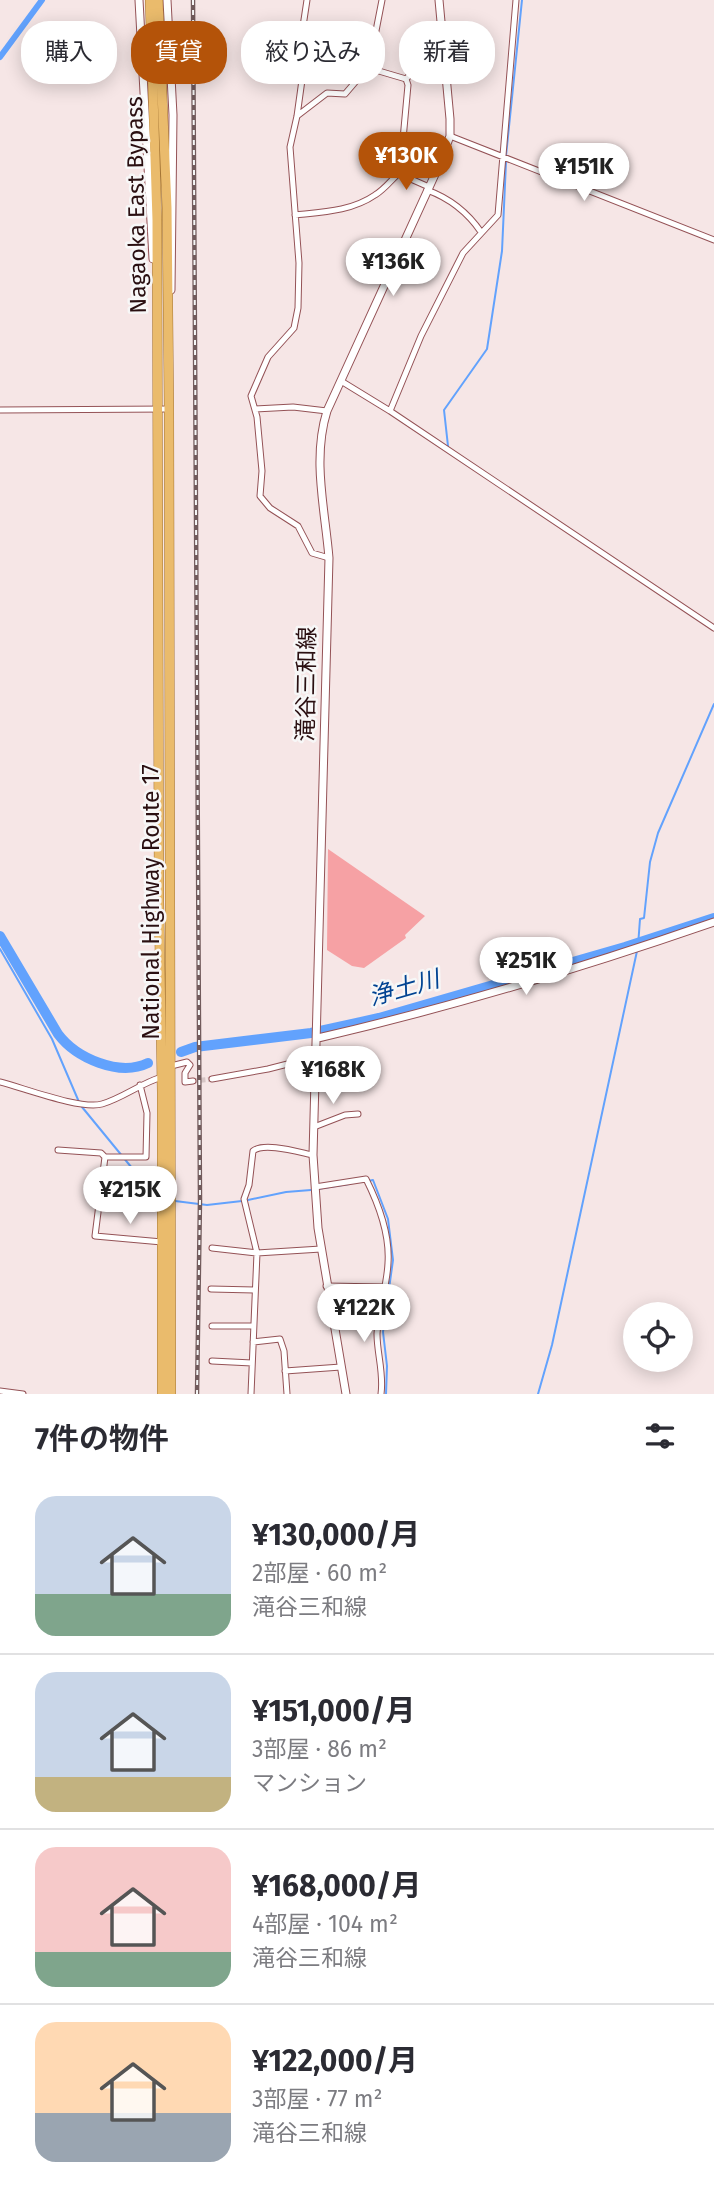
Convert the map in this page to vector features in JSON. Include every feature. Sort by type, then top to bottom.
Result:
[{"type":"highway","name":"Nagaoka East Bypass","points":[[150,0],[159,127],[169,409]]},
{"type":"highway","name":"Nagaoka East Bypass","points":[[158,0],[158,410]]},
{"type":"highway","name":"National Highway Route 17","points":[[169,409],[172,1394]]},
{"type":"highway","name":"National Highway Route 17","points":[[158,410],[162,1394]]},
{"type":"main road","points":[[139,0],[157,312]]},
{"type":"main road","points":[[167,0],[173,115],[174,209],[168,324]]},
{"type":"main road","name":"滝谷三和線","points":[[439,0],[441,21]]},
{"type":"main road","name":"滝谷三和線","points":[[346,1394],[326,1286],[313,1155],[330,558],[320,462],[322,433],[327,411],[450,136],[446,84]]},
{"type":"main road","points":[[318,1038],[457,1003],[634,950],[714,922]]},
{"type":"street","points":[[307,0],[302,33],[302,80],[290,147],[299,263],[297,321],[291,333],[271,353],[251,396],[262,471],[260,496],[270,508],[298,526],[312,553],[330,558]]},
{"type":"street","points":[[379,21],[382,0]]},
{"type":"street","points":[[390,411],[421,336],[463,253],[498,215],[505,158],[516,0]]},
{"type":"street","points":[[297,116],[327,93],[345,94],[354,84]]},
{"type":"street","points":[[295,215],[329,212],[357,205],[376,195],[400,172],[408,84]]},
{"type":"street","points":[[450,136],[714,240]]},
{"type":"street","points":[[400,172],[445,198],[470,217],[481,232]]},
{"type":"street","points":[[341,381],[714,628]]},
{"type":"street","points":[[255,409],[301,407],[327,411]]},
{"type":"street","points":[[0,411],[169,409]]},
{"type":"street","points":[[212,1079],[315,1058]]},
{"type":"street","points":[[171,1066],[187,1062],[190,1065],[184,1082],[194,1081]]},
{"type":"street","points":[[0,1082],[84,1105],[96,1105],[162,1077]]},
{"type":"street","points":[[141,1085],[147,1113],[146,1157]]},
{"type":"street","points":[[314,1127],[345,1115],[358,1114]]},
{"type":"street","points":[[251,1394],[257,1253],[244,1199],[249,1185],[253,1149],[268,1147],[313,1155]]},
{"type":"street","points":[[58,1150],[101,1153],[105,1157],[162,1159]]},
{"type":"street","points":[[105,1157],[95,1236],[162,1242]]},
{"type":"street","points":[[315,1187],[367,1180],[382,1218],[388,1244],[388,1265],[377,1331],[382,1374],[381,1394]]},
{"type":"street","points":[[212,1248],[257,1253],[321,1249]]},
{"type":"street","points":[[326,1286],[384,1287]]},
{"type":"street","points":[[211,1289],[254,1290]]},
{"type":"street","points":[[212,1326],[253,1326]]},
{"type":"street","points":[[253,1342],[280,1339],[284,1351],[287,1394]]},
{"type":"street","points":[[212,1361],[252,1363]]},
{"type":"street","points":[[285,1371],[341,1367]]},
{"type":"street","points":[[0,1391],[21,1394]]},
{"type":"shaded area","points":[[328,849],[425,916],[405,935],[406,938],[364,968],[352,966],[327,950]]},
{"type":"waterway","points":[[0,57],[42,0]]},
{"type":"waterway","points":[[506,156],[522,0]]},
{"type":"waterway","points":[[448,446],[444,410],[487,349],[502,251],[506,162]]},
{"type":"waterway","points":[[638,946],[650,862],[658,833],[714,704]]},
{"type":"waterway","name":"浄土川","points":[[181,1052],[195,1047],[311,1033],[379,1018],[625,947],[714,918]]},
{"type":"waterway","name":"浄土川","points":[[0,936],[66,1043],[99,1063],[124,1068],[148,1063]]},
{"type":"waterway","points":[[0,949],[52,1039],[79,1102]]},
{"type":"waterway","points":[[538,1394],[552,1345],[637,951]]},
{"type":"waterway","points":[[82,1107],[150,1190],[151,1198],[159,1199]]},
{"type":"waterway","points":[[368,1181],[373,1180],[388,1219],[393,1260],[383,1332],[387,1366],[386,1394]]},
{"type":"waterway","points":[[317,1189],[349,1184]]},
{"type":"waterway","points":[[248,1200],[311,1190]]},
{"type":"waterway","points":[[175,1201],[207,1205],[242,1201]]},
{"type":"tunnel","points":[[193,1081],[212,1079]]},
{"type":"railway","points":[[193,0],[200,1200],[197,1394]]}]
